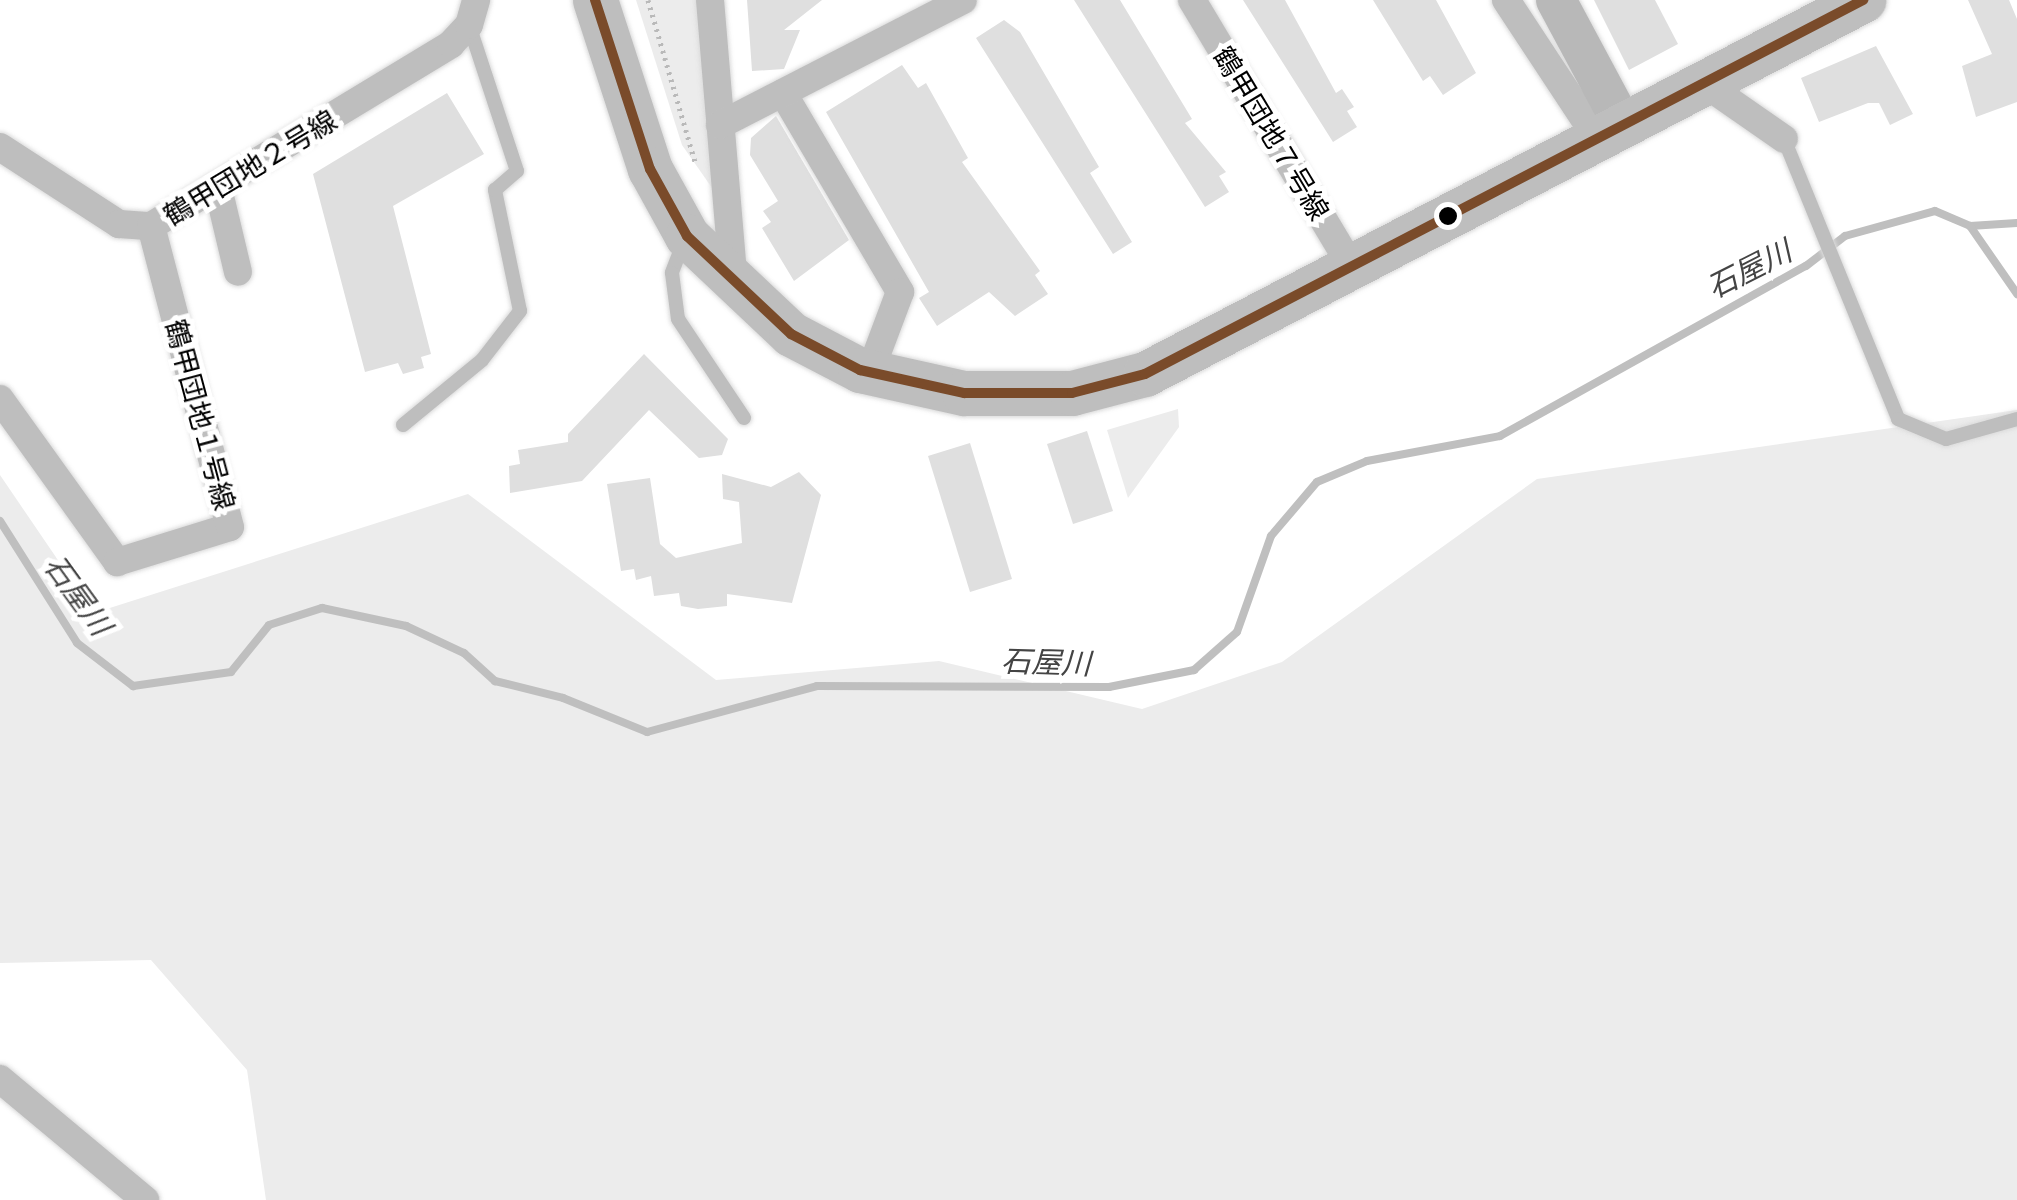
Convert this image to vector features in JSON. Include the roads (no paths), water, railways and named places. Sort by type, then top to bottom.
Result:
[{"type":"main road","points":[[595,0],[650,169],[687,236],[734,285],[790,334],[870,372],[964,393],[1072,393],[1145,374],[1863,0]]},
{"type":"street","points":[[710,0],[734,285]]},
{"type":"street","points":[[720,125],[964,0]]},
{"type":"street","name":"鶴甲団地７号線","points":[[1192,0],[1352,267]]},
{"type":"street","points":[[1506,0],[1610,132]]},
{"type":"street","points":[[1556,0],[1610,132]]},
{"type":"street","name":"鶴甲団地２号線","points":[[0,147],[119,224],[152,226],[451,44],[473,13]]},
{"type":"street","points":[[1705,84],[1784,139]]},
{"type":"street","points":[[783,92],[900,292],[870,372]]},
{"type":"street","points":[[218,188],[238,272]]},
{"type":"street","name":"鶴甲団地１号線","points":[[0,400],[117,562],[230,527],[152,226]]},
{"type":"street","points":[[0,1079],[145,1200]]},
{"type":"lane","points":[[402,425],[482,360],[520,311],[494,190],[517,171],[473,13]]},
{"type":"lane","points":[[1784,139],[1886,403],[1925,436],[1974,436],[2013,421]]},
{"type":"lane","points":[[687,236],[672,273],[675,308],[744,418]]},
{"type":"waterway","name":"石屋川","points":[[0,521],[77,643],[133,686],[231,672],[269,625],[322,608],[406,626],[464,653],[495,681],[563,698],[647,732],[817,686],[1109,687],[1194,670],[1237,632],[1271,536],[1317,482],[1367,461],[1500,436],[1806,266],[1845,236],[1935,211],[1970,226],[2017,294]]},
{"type":"waterway","points":[[1970,226],[2017,223]]}]
